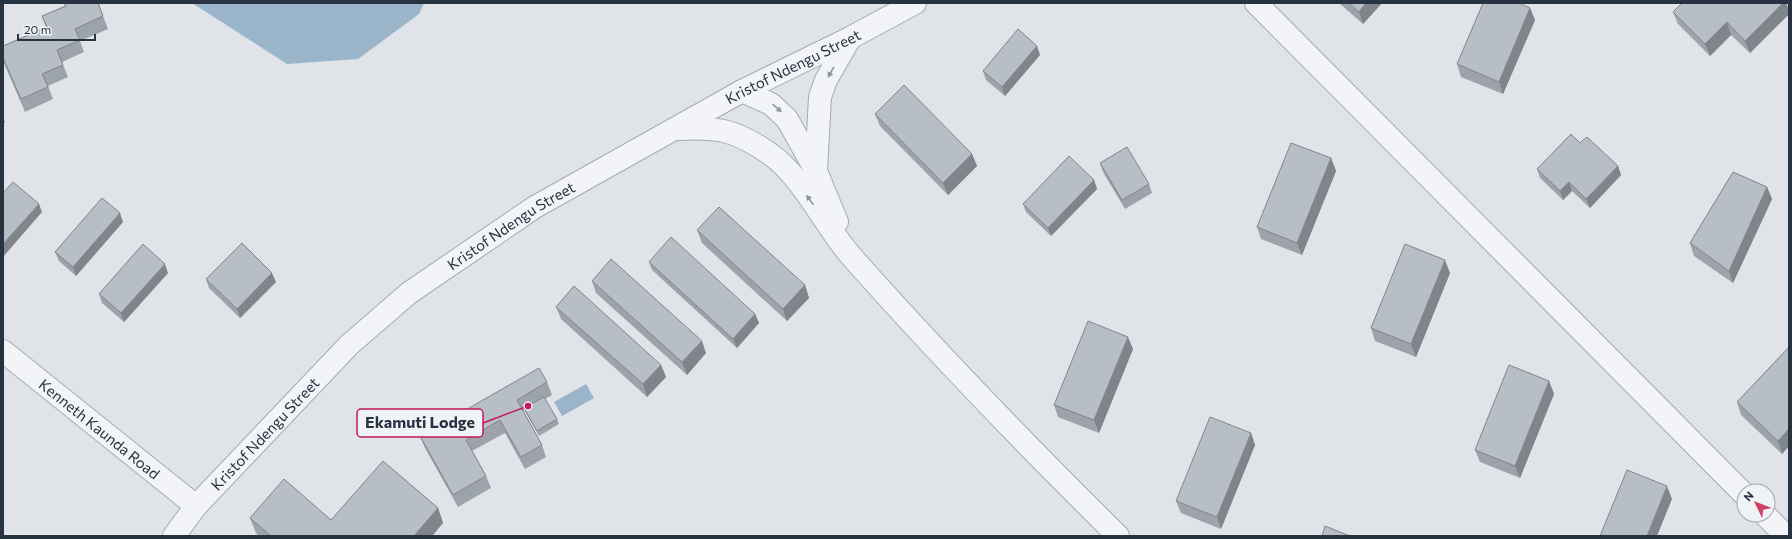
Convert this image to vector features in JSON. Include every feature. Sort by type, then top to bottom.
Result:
[{"type":"street","name":"Kristof Ndengu Street","points":[[174,536],[196,506],[348,345],[409,293],[535,207],[742,91],[850,38],[915,3]]},
{"type":"street","points":[[1256,3],[1736,486]]},
{"type":"street","points":[[816,171],[820,97],[826,80],[850,38]]},
{"type":"street","points":[[742,91],[771,104],[787,118],[816,171],[850,254]]},
{"type":"street","points":[[672,130],[706,128],[732,132],[771,155],[787,169],[850,254],[1021,440],[1118,536]]},
{"type":"street","name":"Kenneth Kaunda Road","points":[[3,351],[196,506]]},
{"type":"street","points":[[1773,523],[1786,536]]},
{"type":"water","points":[[192,3],[424,3],[419,14],[358,59],[287,64]]},
{"type":"water","points":[[586,384],[594,398],[562,416],[554,402]]},
{"type":"building","points":[[64,3],[98,3],[103,16],[75,29],[80,40],[57,50],[63,65],[42,74],[48,87],[21,99],[3,58],[3,46],[47,27],[42,16],[66,6]]},
{"type":"building","points":[[1349,3],[1366,3],[1359,12]]},
{"type":"building","points":[[1483,3],[1519,3],[1530,8],[1499,82],[1457,64]]},
{"type":"building","points":[[1682,3],[1783,3],[1745,41],[1727,22],[1705,44],[1673,12]]},
{"type":"building","points":[[1018,29],[1037,46],[1002,87],[983,71]]},
{"type":"building","points":[[904,85],[972,154],[943,183],[875,114]]},
{"type":"building","points":[[1571,134],[1580,143],[1587,137],[1618,166],[1586,199],[1569,182],[1560,191],[1537,169]]},
{"type":"building","points":[[1291,143],[1331,158],[1297,243],[1257,227]]},
{"type":"building","points":[[1127,147],[1149,184],[1122,200],[1100,163]]},
{"type":"building","points":[[1069,156],[1094,180],[1048,228],[1023,204]]},
{"type":"building","points":[[1733,172],[1767,187],[1729,271],[1690,243]]},
{"type":"building","points":[[13,182],[39,204],[3,244],[3,193]]},
{"type":"building","points":[[102,198],[120,213],[73,267],[55,252]]},
{"type":"building","points":[[719,207],[805,285],[783,309],[697,230]]},
{"type":"building","points":[[671,237],[755,314],[733,339],[649,262]]},
{"type":"building","points":[[242,243],[272,273],[237,309],[206,279]]},
{"type":"building","points":[[143,244],[165,264],[121,313],[99,294]]},
{"type":"building","points":[[1405,244],[1445,260],[1411,344],[1371,328]]},
{"type":"building","points":[[611,259],[702,341],[682,362],[592,281]]},
{"type":"building","points":[[574,286],[661,365],[643,384],[556,307]]},
{"type":"building","points":[[1088,321],[1128,337],[1094,420],[1054,405]]},
{"type":"building","points":[[1789,347],[1789,429],[1778,441],[1737,402]]},
{"type":"building","points":[[1509,365],[1549,381],[1515,466],[1475,450]]},
{"type":"building","points":[[539,368],[547,382],[517,400],[542,445],[521,457],[500,420],[466,440],[486,476],[453,495],[420,436]]},
{"type":"building","points":[[544,397],[557,419],[537,431],[524,408]]},
{"type":"building","points":[[1210,417],[1251,433],[1217,517],[1176,501]]},
{"type":"building","points":[[383,461],[438,508],[414,536],[271,536],[250,518],[284,479],[331,520]]},
{"type":"building","points":[[1627,470],[1667,486],[1647,536],[1600,536]]},
{"type":"building","points":[[1325,526],[1350,536],[1322,536]]},
{"type":"place","name":"Ekamuti Lodge","points":[[528,406]]}]
